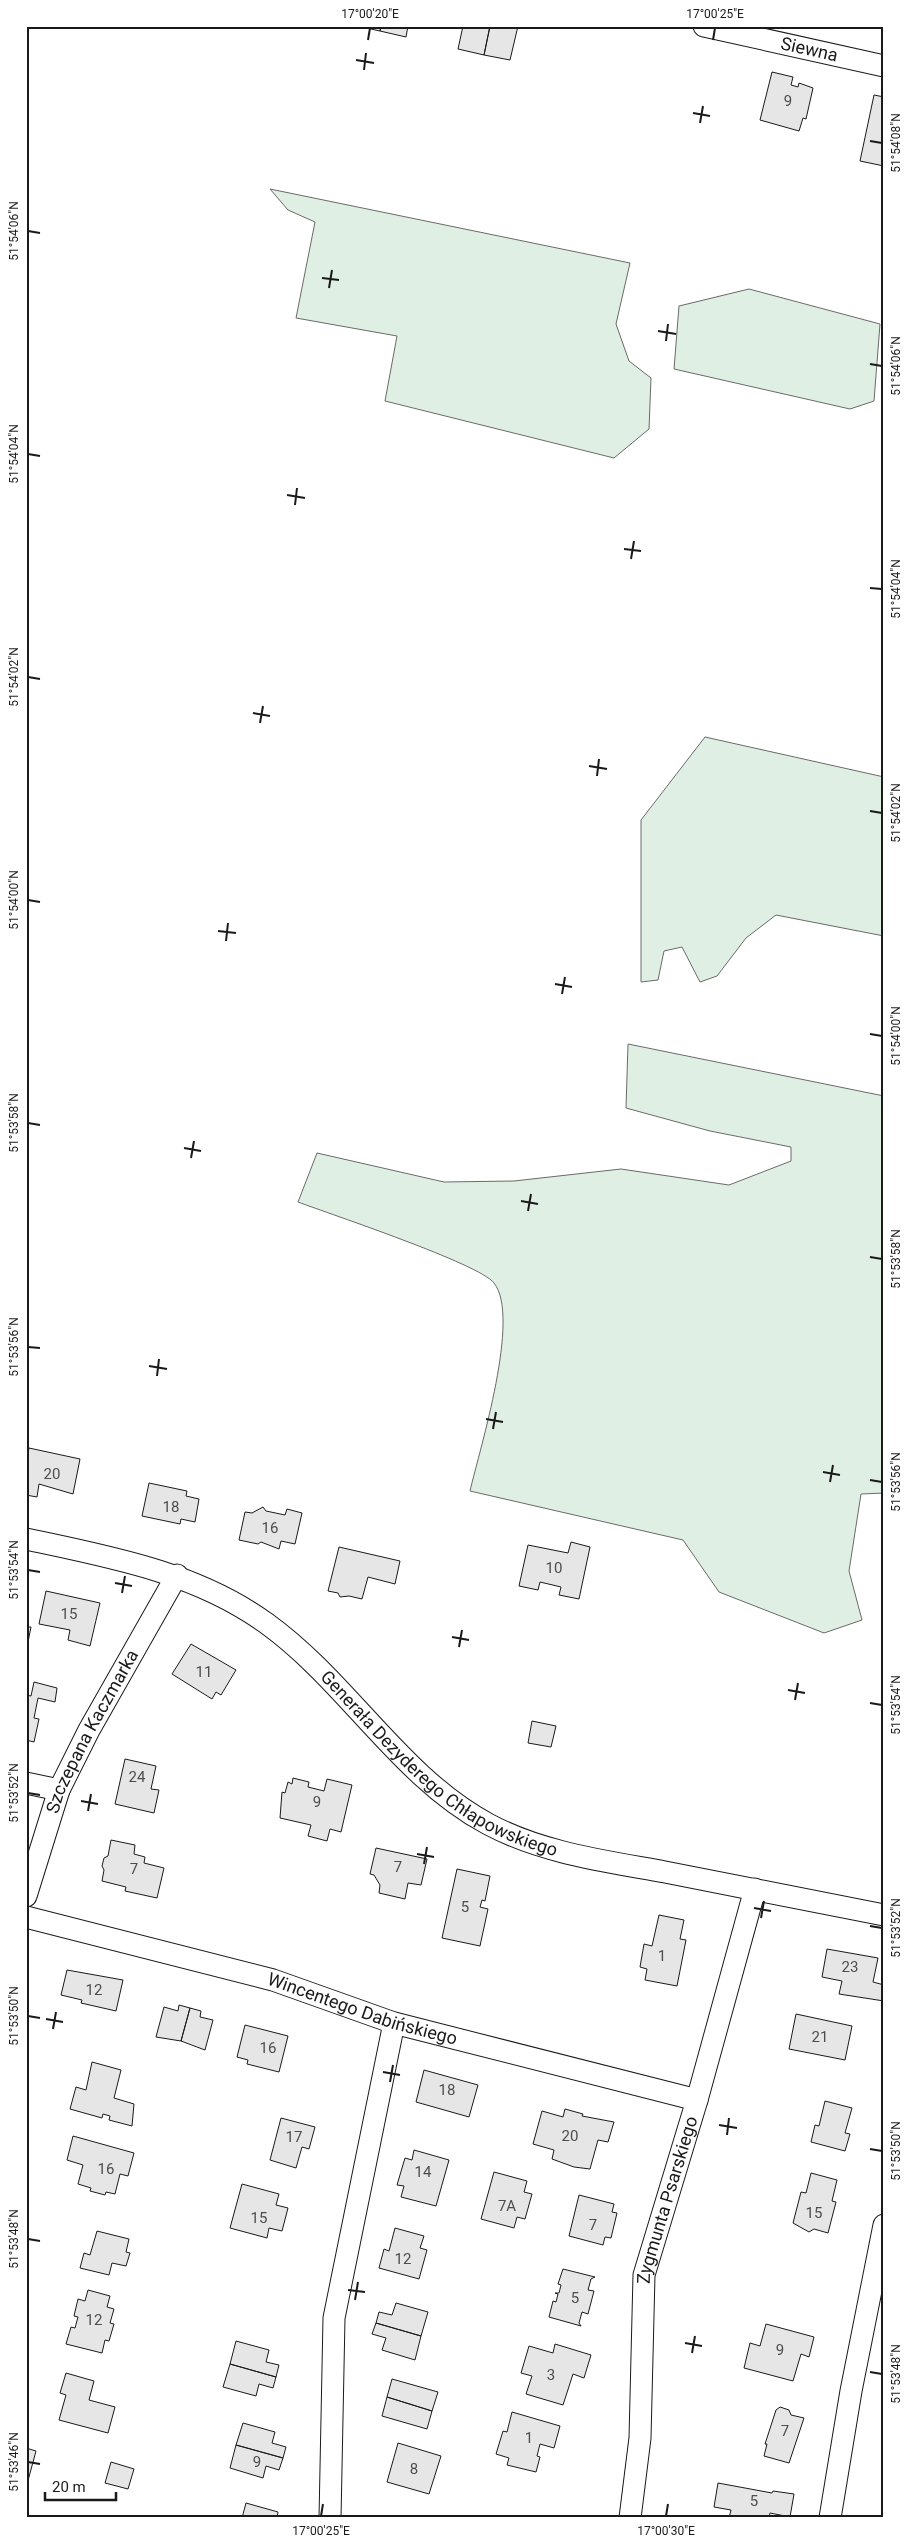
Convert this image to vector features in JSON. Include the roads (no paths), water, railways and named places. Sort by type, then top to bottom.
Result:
[{"type":"street","name":"Siewna","points":[[704,26],[884,66]]},
{"type":"street","name":"Generała Dezyderego Chłapowskiego","points":[[26,1539],[112,1557],[177,1575],[221,1595],[267,1623],[308,1659],[421,1775],[450,1801],[490,1824],[532,1843],[582,1856],[884,1915]]},
{"type":"street","name":"Szczepana Kaczmarka","points":[[26,1896],[59,1790],[89,1730],[177,1575]]},
{"type":"street","points":[[26,1783],[59,1790]]},
{"type":"street","name":"Zygmunta Psarskiego","points":[[630,2518],[640,2438],[644,2275],[697,2100],[756,1890]]},
{"type":"street","name":"Wincentego Dabińskiego","points":[[26,1917],[272,1980],[394,2023],[697,2100]]},
{"type":"street","points":[[330,2518],[334,2318],[394,2023]]},
{"type":"street","points":[[830,2518],[884,2225]]}]
